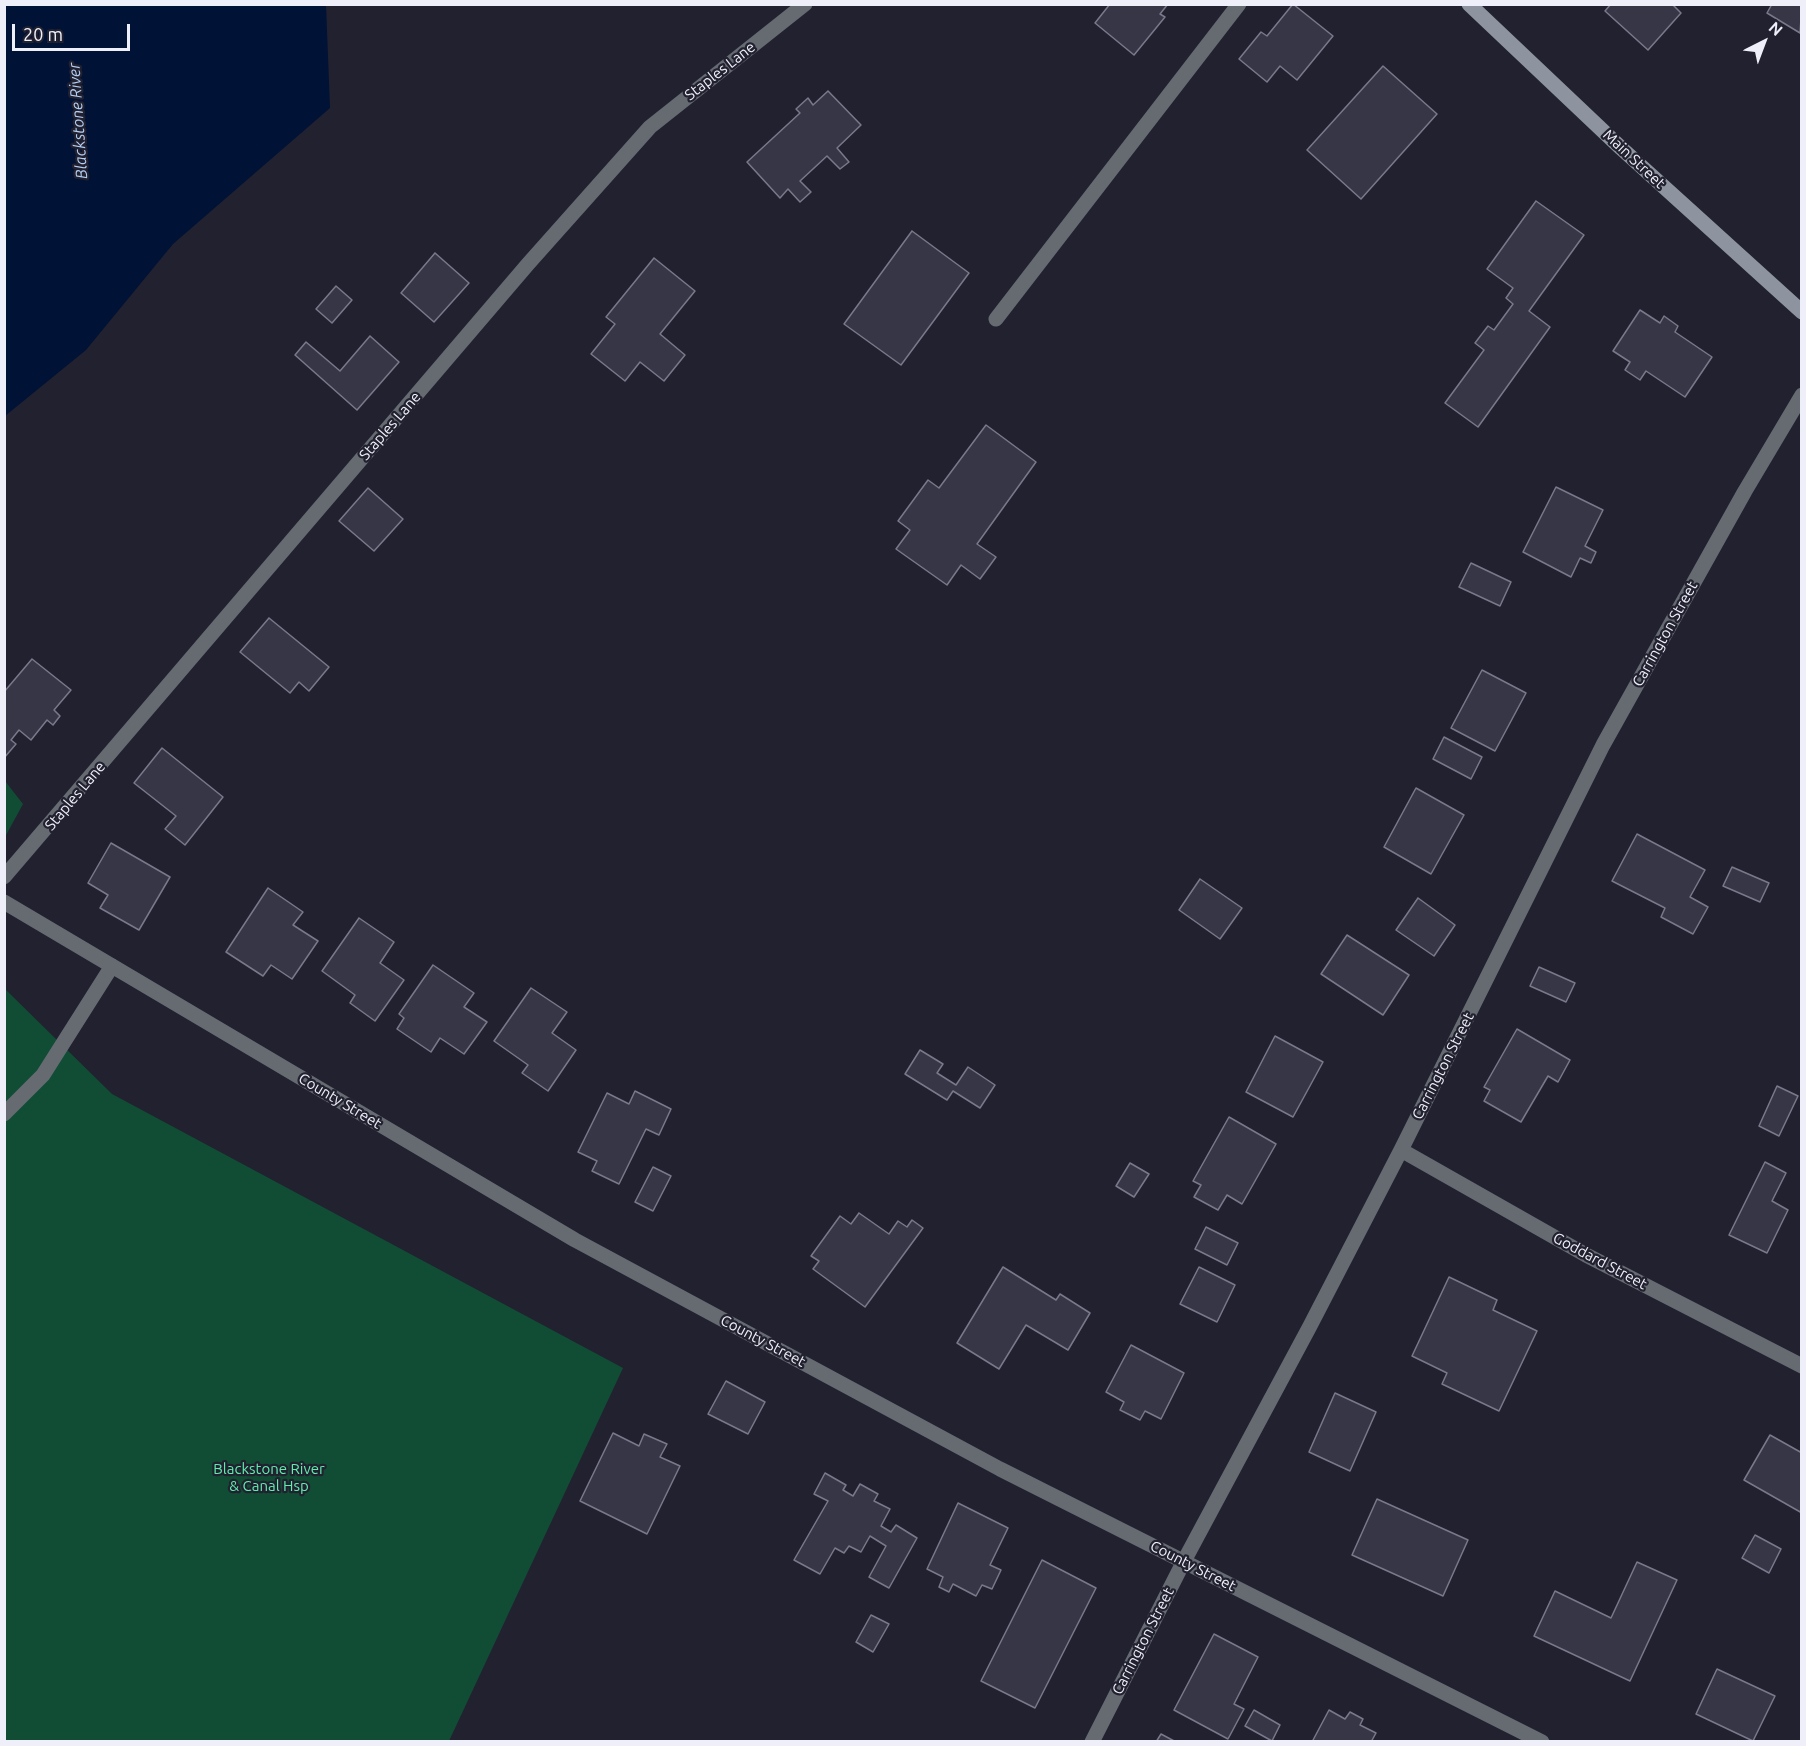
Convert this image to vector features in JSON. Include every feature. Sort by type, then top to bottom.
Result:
[{"type":"main road","name":"Main Street","points":[[1469,4],[1622,148],[1802,312]]},
{"type":"street","name":"Staples Lane","points":[[4,877],[520,273],[650,127],[805,4]]},
{"type":"street","points":[[996,319],[1239,4]]},
{"type":"street","name":"Carrington Street","points":[[1092,1742],[1184,1561],[1401,1150],[1603,745],[1745,491],[1802,395]]},
{"type":"street","name":"County Street","points":[[8,909],[112,966],[575,1240],[1000,1469],[1542,1742]]},
{"type":"street","points":[[4,1114],[42,1075],[112,966]]},
{"type":"street","name":"Goddard Street","points":[[1401,1150],[1586,1255],[1802,1366]]},
{"type":"green space","points":[[5,781],[23,804],[5,837]]},
{"type":"green space","name":"Blackstone River & Canal Hsp","points":[[4,988],[112,1094],[623,1368],[449,1741],[5,1741]]},
{"type":"water","name":"Blackstone River","points":[[5,4],[326,5],[330,108],[173,244],[86,350],[5,416]]},
{"type":"building","points":[[1110,4],[1168,4],[1160,14],[1165,17],[1134,55],[1095,23]]},
{"type":"building","points":[[1293,4],[1333,36],[1297,80],[1280,66],[1267,82],[1239,59],[1261,32],[1267,36]]},
{"type":"building","points":[[1611,4],[1672,4],[1681,13],[1648,50],[1605,11]]},
{"type":"building","points":[[1772,4],[1802,4],[1800,33],[1767,13]]},
{"type":"building","points":[[1383,66],[1437,114],[1361,199],[1307,150]]},
{"type":"building","points":[[828,91],[861,125],[837,148],[849,162],[840,169],[827,156],[800,181],[811,192],[800,202],[788,189],[780,198],[747,162],[800,113],[796,109],[808,98],[813,105]]},
{"type":"building","points":[[1536,201],[1584,235],[1529,311],[1550,327],[1478,427],[1445,403],[1484,350],[1475,343],[1488,326],[1494,330],[1513,304],[1506,298],[1513,288],[1487,269]]},
{"type":"building","points":[[912,231],[969,273],[901,365],[844,324]]},
{"type":"building","points":[[435,253],[469,283],[434,322],[401,293]]},
{"type":"building","points":[[654,258],[695,291],[660,334],[685,355],[664,381],[640,362],[625,381],[591,354],[615,324],[606,317]]},
{"type":"building","points":[[336,286],[352,300],[332,323],[316,309]]},
{"type":"building","points":[[1640,310],[1660,323],[1664,316],[1678,326],[1675,332],[1712,357],[1685,397],[1646,371],[1640,380],[1625,370],[1630,362],[1613,351]]},
{"type":"building","points":[[370,336],[399,362],[357,410],[295,355],[306,342],[340,371]]},
{"type":"building","points":[[986,425],[1036,462],[977,544],[996,557],[980,579],[961,565],[947,585],[896,549],[910,530],[898,521],[928,480],[939,488]]},
{"type":"building","points":[[1556,487],[1603,510],[1585,546],[1596,552],[1591,563],[1580,558],[1571,577],[1523,552]]},
{"type":"building","points":[[368,488],[403,519],[374,551],[339,521]]},
{"type":"building","points":[[1471,563],[1511,582],[1500,606],[1459,587]]},
{"type":"building","points":[[269,618],[329,667],[309,691],[299,682],[290,693],[240,652]]},
{"type":"building","points":[[32,659],[71,690],[54,710],[60,716],[53,725],[47,720],[31,740],[19,730],[11,740],[16,744],[4,758],[4,692]]},
{"type":"building","points":[[1482,670],[1526,693],[1495,751],[1451,728]]},
{"type":"building","points":[[1444,737],[1482,757],[1471,779],[1433,759]]},
{"type":"building","points":[[162,748],[223,797],[185,845],[165,829],[176,816],[134,783]]},
{"type":"building","points":[[1416,788],[1464,815],[1431,874],[1384,847]]},
{"type":"building","points":[[1637,834],[1705,870],[1690,897],[1708,907],[1693,934],[1661,917],[1665,908],[1612,881]]},
{"type":"building","points":[[111,843],[170,877],[139,930],[100,908],[108,895],[88,883]]},
{"type":"building","points":[[1732,867],[1769,883],[1760,902],[1723,886]]},
{"type":"building","points":[[1200,879],[1242,908],[1220,939],[1179,910]]},
{"type":"building","points":[[268,888],[303,912],[293,925],[318,941],[292,979],[271,965],[263,976],[226,952]]},
{"type":"building","points":[[1418,898],[1455,925],[1434,956],[1396,930]]},
{"type":"building","points":[[359,918],[394,942],[380,963],[404,980],[375,1021],[350,1003],[355,995],[322,971]]},
{"type":"building","points":[[1347,935],[1409,975],[1383,1015],[1321,974]]},
{"type":"building","points":[[433,965],[474,993],[464,1007],[487,1022],[464,1054],[440,1038],[431,1052],[397,1029],[404,1018],[399,1014]]},
{"type":"building","points":[[1539,967],[1575,983],[1566,1002],[1530,986]]},
{"type":"building","points":[[531,988],[567,1012],[552,1033],[576,1050],[548,1091],[522,1073],[528,1065],[494,1041]]},
{"type":"building","points":[[1517,1029],[1570,1060],[1558,1082],[1548,1076],[1521,1122],[1484,1101],[1490,1090],[1484,1087]]},
{"type":"building","points":[[1275,1036],[1323,1062],[1293,1117],[1246,1092]]},
{"type":"building","points":[[920,1050],[943,1064],[937,1073],[956,1085],[968,1067],[995,1085],[980,1108],[953,1091],[947,1100],[905,1074]]},
{"type":"building","points":[[1777,1086],[1798,1096],[1779,1136],[1759,1126]]},
{"type":"building","points":[[635,1091],[671,1109],[659,1135],[646,1129],[619,1184],[592,1171],[597,1161],[578,1152],[607,1093],[629,1104]]},
{"type":"building","points":[[1229,1117],[1276,1144],[1242,1204],[1227,1195],[1218,1210],[1194,1197],[1201,1185],[1193,1181]]},
{"type":"building","points":[[1765,1162],[1786,1173],[1772,1201],[1788,1210],[1767,1253],[1729,1235]]},
{"type":"building","points":[[1130,1163],[1149,1174],[1134,1197],[1116,1186]]},
{"type":"building","points":[[653,1167],[671,1176],[653,1211],[635,1202]]},
{"type":"building","points":[[859,1213],[889,1234],[898,1221],[907,1227],[912,1220],[923,1228],[865,1307],[813,1269],[819,1261],[811,1256],[840,1216],[851,1224]]},
{"type":"building","points":[[1206,1227],[1238,1243],[1227,1265],[1195,1249]]},
{"type":"building","points":[[1003,1267],[1056,1300],[1060,1294],[1090,1313],[1068,1350],[1026,1325],[999,1369],[957,1343]]},
{"type":"building","points":[[1199,1267],[1235,1285],[1217,1322],[1180,1304]]},
{"type":"building","points":[[1449,1277],[1497,1300],[1493,1310],[1537,1331],[1499,1411],[1442,1384],[1447,1373],[1412,1356]]},
{"type":"building","points":[[1131,1345],[1184,1373],[1161,1419],[1145,1411],[1140,1420],[1120,1410],[1124,1402],[1106,1392]]},
{"type":"building","points":[[726,1381],[765,1402],[748,1434],[708,1414]]},
{"type":"building","points":[[1335,1393],[1376,1412],[1350,1471],[1309,1452]]},
{"type":"building","points":[[613,1433],[639,1446],[644,1434],[667,1444],[660,1457],[680,1466],[647,1534],[580,1501]]},
{"type":"building","points":[[1770,1435],[1802,1453],[1802,1513],[1744,1480]]},
{"type":"building","points":[[825,1473],[846,1485],[843,1490],[853,1496],[860,1484],[878,1494],[874,1501],[890,1509],[881,1526],[891,1532],[896,1525],[917,1538],[889,1588],[869,1577],[886,1546],[870,1536],[861,1552],[849,1546],[844,1553],[835,1548],[820,1574],[794,1560],[828,1501],[814,1494]]},
{"type":"building","points":[[1377,1499],[1468,1540],[1443,1596],[1352,1555]]},
{"type":"building","points":[[958,1503],[1008,1528],[990,1565],[1001,1570],[992,1589],[982,1585],[976,1596],[953,1584],[949,1592],[939,1587],[943,1577],[927,1569]]},
{"type":"building","points":[[1755,1535],[1781,1549],[1769,1573],[1742,1558]]},
{"type":"building","points":[[1042,1560],[1096,1588],[1035,1708],[981,1681]]},
{"type":"building","points":[[1637,1562],[1677,1580],[1630,1681],[1534,1636],[1555,1591],[1611,1618]]},
{"type":"building","points":[[871,1615],[889,1624],[873,1652],[856,1642]]},
{"type":"building","points":[[1214,1634],[1258,1657],[1234,1704],[1244,1709],[1228,1739],[1174,1710]]},
{"type":"building","points":[[1717,1669],[1775,1696],[1753,1741],[1696,1714]]},
{"type":"building","points":[[1254,1710],[1280,1725],[1272,1741],[1245,1726]]},
{"type":"building","points":[[1329,1710],[1345,1719],[1350,1712],[1363,1719],[1360,1725],[1376,1733],[1371,1742],[1312,1742]]},
{"type":"building","points":[[1161,1734],[1176,1742],[1156,1742]]}]
